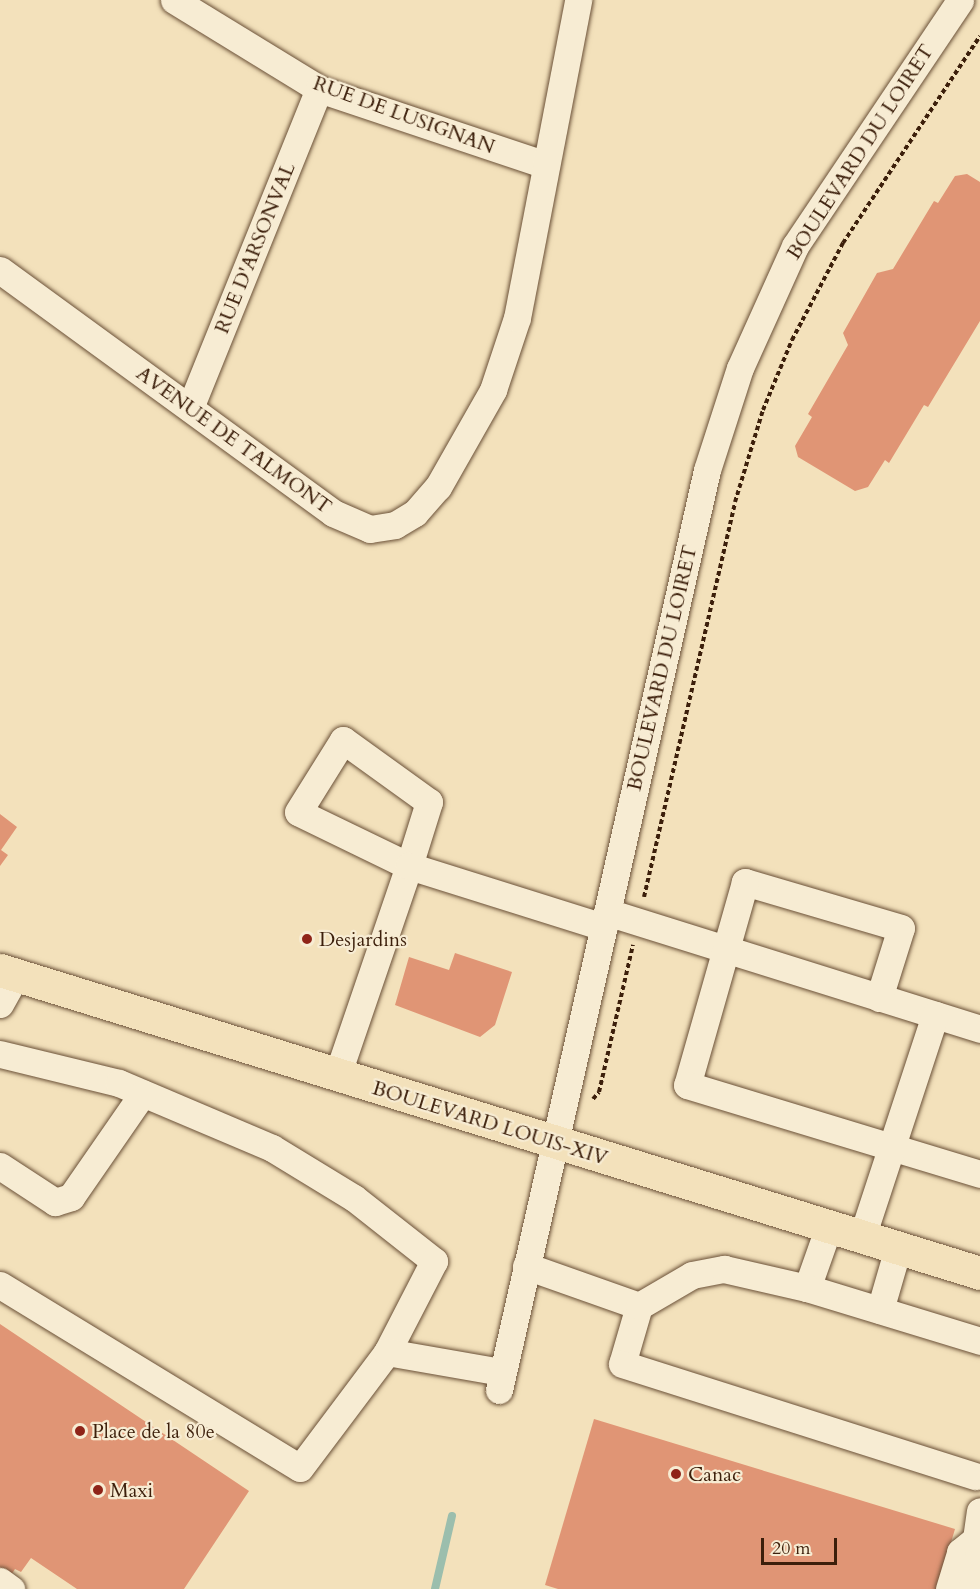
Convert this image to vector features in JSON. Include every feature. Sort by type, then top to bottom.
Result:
[{"type":"main road","name":"BOULEVARD LOUIS-XIV","points":[[8,972],[980,1274]]},
{"type":"street","name":"RUE DE LUSIGNAN","points":[[174,0],[319,88],[546,165]]},
{"type":"street","name":"AVENUE DE TALMONT","points":[[0,270],[333,513],[370,529],[395,525],[415,513],[438,488],[493,390],[517,318],[578,0]]},
{"type":"street","name":"BOULEVARD DU LOIRET","points":[[387,1352],[500,1381],[557,1141],[707,470],[741,368],[795,246],[960,0]]},
{"type":"street","name":"RUE D'ARSONVAL","points":[[190,408],[319,88]]},
{"type":"street","points":[[337,1076],[409,866],[429,802],[343,740],[298,812],[409,866],[606,920],[638,923],[980,1029]]},
{"type":"street","points":[[879,998],[901,928],[746,882],[687,1085],[980,1174]]},
{"type":"street","points":[[0,1004],[8,972]]},
{"type":"street","points":[[861,1237],[935,1015]]},
{"type":"street","points":[[0,1054],[119,1083],[272,1148],[354,1198],[434,1261],[387,1352],[300,1468],[0,1285]]},
{"type":"street","points":[[0,1166],[55,1202],[71,1197],[143,1093]]},
{"type":"street","points":[[807,1288],[829,1227]]},
{"type":"street","points":[[880,1310],[898,1248]]},
{"type":"street","points":[[526,1266],[639,1305]]},
{"type":"street","points":[[978,1475],[622,1364],[639,1305],[692,1275],[724,1269],[807,1288],[980,1341]]},
{"type":"street","points":[[971,1589],[980,1561],[976,1539],[980,1511]]},
{"type":"street","points":[[949,1589],[960,1552],[976,1539]]},
{"type":"street","points":[[0,1581],[11,1589]]},
{"type":"path","points":[[585,1108],[599,1092],[735,502],[763,410],[792,340],[843,243],[980,36]]},
{"type":"building","points":[[967,174],[980,182],[980,321],[928,407],[924,405],[889,463],[885,460],[868,487],[855,491],[798,457],[795,446],[812,417],[808,414],[848,345],[843,333],[877,273],[893,269],[934,201],[938,203],[955,176]]},
{"type":"building","points":[[0,814],[17,827],[1,850],[8,855],[0,866]]},
{"type":"building","points":[[455,953],[512,972],[495,1025],[480,1037],[395,1005],[409,957],[449,970]]},
{"type":"building","name":"Place de la 80e","points":[[0,1324],[249,1491],[184,1589],[77,1589],[31,1558],[21,1572],[15,1569],[7,1581],[0,1576]]},
{"type":"building","name":"Canac","points":[[594,1419],[955,1529],[937,1589],[558,1589],[545,1585]]},
{"type":"waterway","points":[[435,1589],[452,1516]]},
{"type":"place","name":"Desjardins","points":[[307,939]]},
{"type":"place","name":"Place de la 80e","points":[[80,1431]]},
{"type":"place","name":"Canac","points":[[676,1474]]},
{"type":"place","name":"Maxi","points":[[98,1490]]}]
